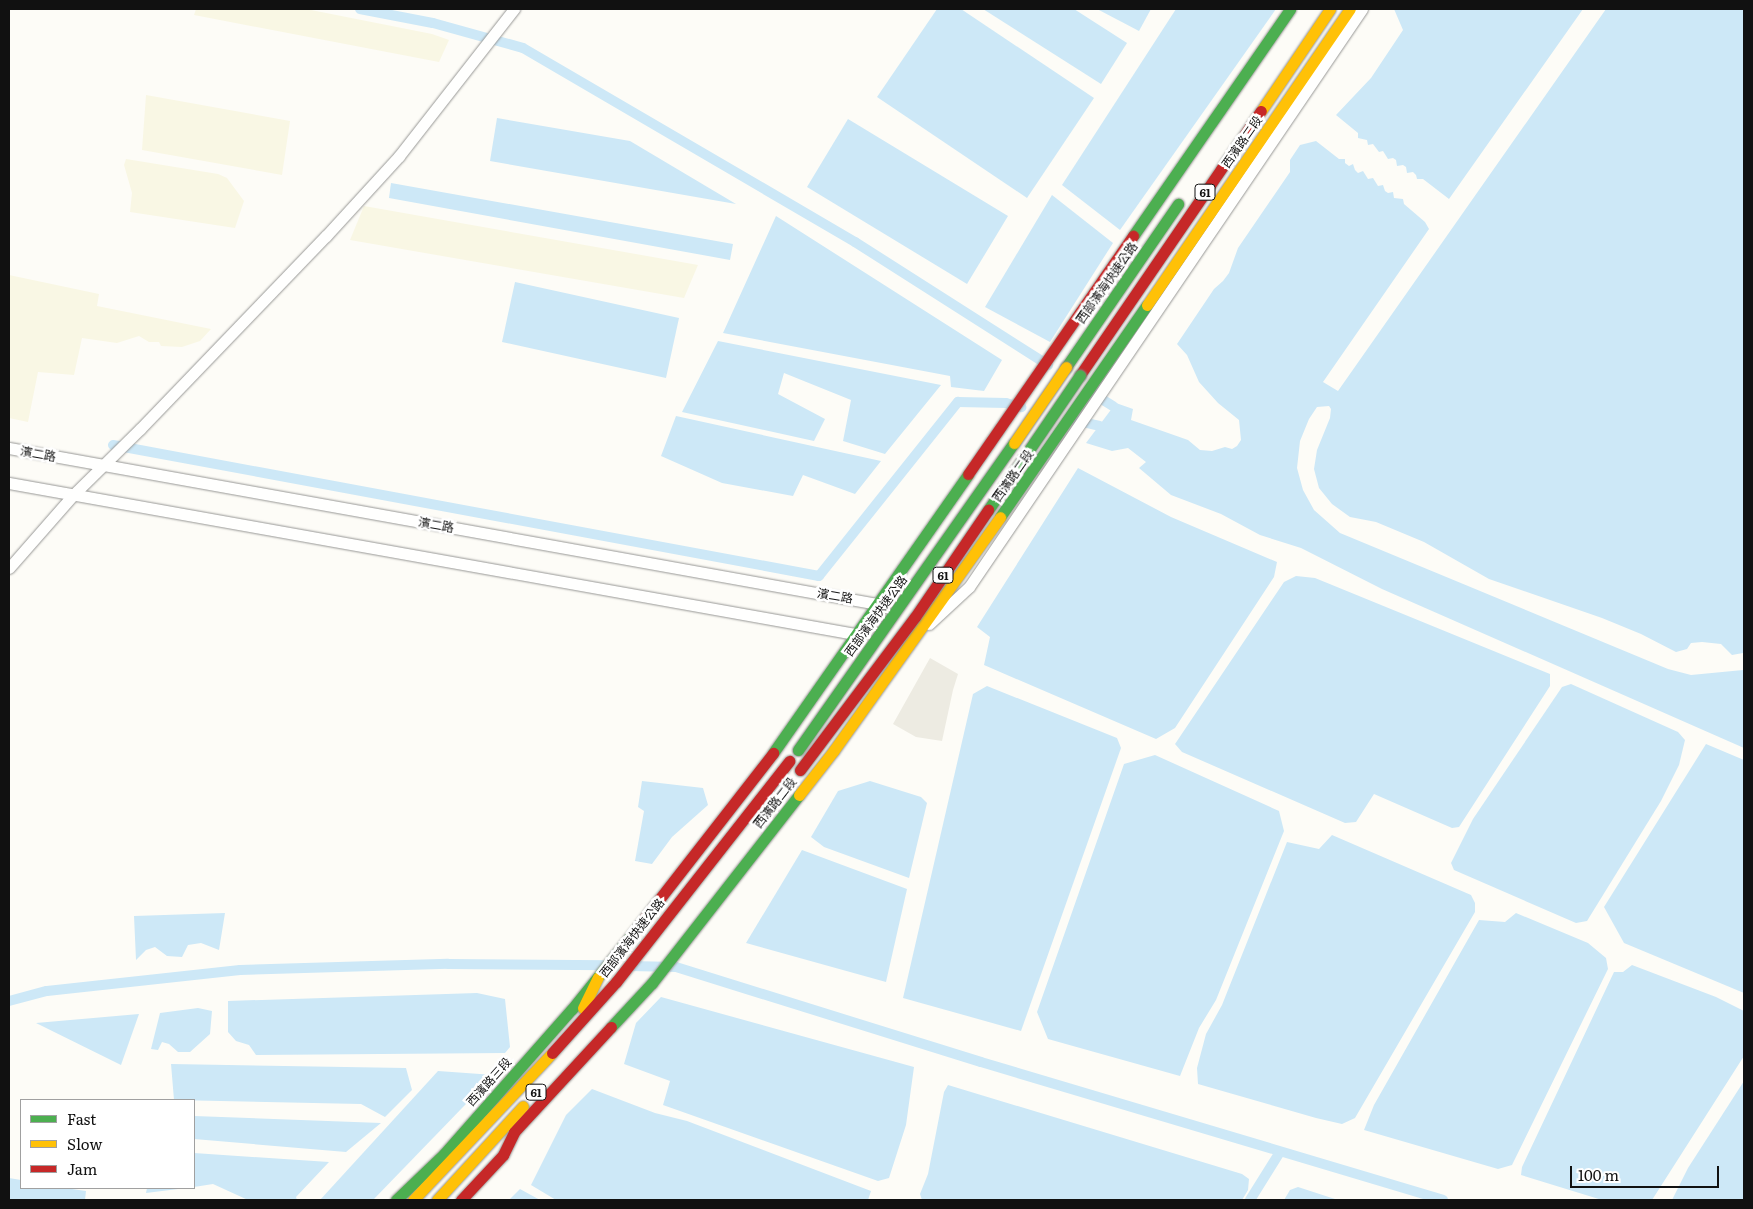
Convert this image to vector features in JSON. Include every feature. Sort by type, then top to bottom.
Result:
[{"type":"main road","points":[[445,1169],[449,1157],[585,1005],[598,977],[790,732],[1004,426],[1290,9]]},
{"type":"main road","name":"61","points":[[797,774],[915,617],[1330,9]]},
{"type":"main road","name":"西濱路二段","points":[[514,1132],[652,984],[834,750],[1054,450],[1092,383],[1350,9]]},
{"type":"main road","name":"西部濱海快速公路","points":[[413,1200],[445,1169],[616,982],[789,761],[955,530],[1184,196]]},
{"type":"main road","name":"西濱路三段","points":[[396,1200],[444,1154],[598,977]]},
{"type":"main road","name":"61","points":[[438,1200],[569,1055]]},
{"type":"main road","points":[[450,1200],[514,1132]]},
{"type":"main road","points":[[461,1200],[503,1155],[514,1132]]},
{"type":"street","points":[[9,568],[73,494],[129,440],[326,236],[399,156],[514,9]]},
{"type":"street","points":[[1054,450],[1104,388],[1362,9]]},
{"type":"street","name":"濱二路","points":[[9,448],[878,604],[920,632]]},
{"type":"street","points":[[9,483],[856,636],[920,632]]},
{"type":"shaded area","points":[[196,9],[306,9],[432,34],[449,40],[439,62],[194,15]]},
{"type":"shaded area","points":[[146,95],[290,121],[282,175],[142,150]]},
{"type":"shaded area","points":[[126,159],[218,174],[227,178],[244,201],[235,228],[130,212],[132,193],[124,165]]},
{"type":"shaded area","points":[[364,206],[698,265],[684,298],[350,240]]},
{"type":"shaded area","points":[[9,275],[99,294],[97,306],[211,329],[200,341],[182,347],[161,346],[159,342],[149,342],[139,336],[117,343],[82,338],[74,375],[38,372],[28,422],[9,418]]},
{"type":"shaded area","points":[[930,658],[958,674],[942,741],[916,737],[893,724]]},
{"type":"water","points":[[937,9],[961,9],[1094,98],[1027,198],[877,97]]},
{"type":"water","points":[[983,9],[1074,9],[1127,43],[1101,84]]},
{"type":"water","points":[[1097,9],[1151,9],[1139,31]]},
{"type":"water","points":[[1176,9],[1276,9],[1120,230],[1062,185]]},
{"type":"water","points":[[1394,9],[1583,9],[1449,199],[1423,179],[1417,179],[1413,172],[1407,173],[1406,167],[1403,165],[1397,166],[1396,160],[1393,158],[1388,159],[1383,151],[1379,152],[1373,144],[1368,145],[1367,140],[1358,138],[1358,133],[1336,115],[1371,78],[1403,30]]},
{"type":"water","points":[[1606,9],[1744,9],[1744,748],[1382,589],[1301,548],[1260,535],[1221,514],[1171,495],[1139,468],[1146,462],[1128,448],[1112,451],[1086,443],[1116,403],[1133,409],[1131,420],[1188,440],[1200,450],[1212,451],[1225,447],[1232,449],[1237,446],[1241,440],[1239,420],[1218,403],[1199,382],[1187,355],[1177,344],[1214,289],[1229,273],[1238,248],[1290,172],[1290,160],[1300,145],[1316,141],[1339,159],[1345,159],[1345,163],[1349,166],[1353,164],[1358,173],[1363,171],[1368,179],[1373,178],[1378,186],[1383,185],[1388,193],[1393,192],[1394,198],[1403,199],[1404,204],[1425,222],[1429,229],[1323,382],[1338,391]]},
{"type":"water","points":[[497,118],[630,141],[736,204],[490,161]]},
{"type":"water","points":[[848,119],[1008,216],[967,284],[807,187]]},
{"type":"water","points":[[391,183],[733,244],[730,260],[389,198]]},
{"type":"water","points":[[1052,195],[1113,243],[1050,342],[985,307]]},
{"type":"water","points":[[776,216],[1002,360],[984,391],[951,387],[950,376],[723,333]]},
{"type":"water","points":[[515,282],[679,318],[666,378],[502,342]]},
{"type":"water","points":[[718,341],[941,385],[885,454],[843,441],[851,400],[784,373],[778,394],[825,419],[814,441],[682,412]]},
{"type":"water","points":[[676,416],[881,461],[855,494],[803,475],[793,496],[722,483],[661,456]]},
{"type":"water","points":[[1078,468],[1171,517],[1277,562],[1274,577],[1175,728],[1156,739],[984,665],[990,637],[977,627]]},
{"type":"water","points":[[1296,576],[1315,578],[1550,674],[1550,686],[1459,827],[1452,828],[1374,794],[1356,822],[1345,823],[1182,752],[1175,744],[1284,582]]},
{"type":"water","points":[[1571,684],[1678,732],[1685,740],[1679,765],[1661,801],[1587,921],[1576,923],[1454,870],[1451,863],[1473,819],[1562,687]]},
{"type":"water","points":[[987,686],[1117,738],[1121,748],[1021,1031],[903,998],[973,694]]},
{"type":"water","points":[[1706,744],[1744,760],[1744,993],[1624,943],[1604,907]]},
{"type":"water","points":[[1155,755],[1279,811],[1284,831],[1216,1000],[1199,1028],[1180,1076],[1048,1039],[1037,1012],[1124,764]]},
{"type":"water","points":[[642,781],[703,788],[708,805],[672,837],[652,864],[635,861],[644,811],[638,807]]},
{"type":"water","points":[[870,781],[921,797],[927,803],[909,878],[824,847],[811,837],[838,791]]},
{"type":"water","points":[[1332,835],[1471,895],[1475,903],[1475,912],[1355,1118],[1342,1124],[1198,1084],[1197,1068],[1206,1034],[1222,1005],[1287,842],[1319,849]]},
{"type":"water","points":[[802,850],[907,889],[886,982],[746,943]]},
{"type":"water","points":[[225,913],[219,950],[201,943],[188,945],[182,957],[167,956],[155,947],[146,950],[136,960],[134,916]]},
{"type":"water","points":[[1516,913],[1588,943],[1606,958],[1608,969],[1512,1165],[1498,1169],[1364,1130],[1374,1105],[1479,920],[1505,922]]},
{"type":"water","points":[[1632,965],[1716,997],[1744,1011],[1744,1056],[1652,1200],[1602,1200],[1521,1175],[1522,1167],[1614,972],[1623,972]]},
{"type":"water","points":[[477,993],[505,999],[510,1047],[505,1053],[256,1055],[249,1045],[236,1041],[228,1032],[228,1001]]},
{"type":"water","points":[[661,997],[914,1067],[906,1125],[889,1178],[878,1181],[663,1105],[670,1081],[624,1064],[636,1023]]},
{"type":"water","points":[[198,1008],[212,1011],[210,1034],[190,1052],[178,1052],[169,1044],[162,1042],[158,1050],[151,1049],[160,1013]]},
{"type":"water","points":[[139,1014],[121,1065],[36,1023]]},
{"type":"water","points":[[171,1064],[406,1068],[412,1090],[385,1117],[361,1104],[174,1099]]},
{"type":"water","points":[[438,1071],[494,1075],[373,1200],[320,1200]]},
{"type":"water","points":[[1744,1081],[1744,1200],[1672,1200],[1688,1168]]},
{"type":"water","points":[[948,1085],[1242,1174],[1249,1179],[1248,1190],[1242,1200],[922,1200],[920,1194],[928,1174],[944,1092]]},
{"type":"water","points":[[592,1089],[655,1113],[687,1121],[871,1191],[868,1200],[556,1200],[531,1185],[566,1115]]},
{"type":"water","points":[[195,1116],[381,1123],[346,1152],[195,1139]]},
{"type":"water","points":[[195,1153],[329,1162],[296,1197],[297,1200],[248,1200],[213,1184],[195,1187]]},
{"type":"water","points":[[9,1178],[20,1180],[20,1189],[72,1189],[86,1191],[85,1200],[9,1200]]},
{"type":"water","points":[[1298,1187],[1338,1200],[1284,1200],[1290,1190]]},
{"type":"water","points":[[147,1189],[178,1189],[146,1193]]},
{"type":"water","points":[[520,1189],[540,1200],[509,1200]]},
{"type":"pier","points":[[1329,406],[1331,409],[1330,418],[1317,450],[1314,469],[1319,488],[1332,504],[1350,517],[1376,522],[1424,542],[1489,579],[1602,618],[1641,634],[1676,652],[1687,649],[1691,643],[1721,644],[1732,655],[1743,653],[1743,670],[1691,675],[1668,669],[1340,533],[1314,510],[1303,490],[1297,468],[1300,441],[1309,419],[1317,407]]},
{"type":"waterway","points":[[360,9],[433,23],[523,48],[855,242],[1048,365]]},
{"type":"waterway","points":[[1092,393],[1113,406]]},
{"type":"waterway","points":[[113,445],[819,576],[958,402],[1006,403],[1021,407]]},
{"type":"waterway","points":[[1074,420],[1099,426]]},
{"type":"waterway","points":[[9,1001],[47,991],[240,970],[448,964],[610,965]]},
{"type":"waterway","points":[[630,966],[676,967],[981,1062],[1443,1200]]},
{"type":"waterway","points":[[1250,1200],[1280,1152]]},
{"type":"traffic: fast","points":[[1133,236],[1290,9]]},
{"type":"traffic: fast","points":[[1066,367],[1178,204]]},
{"type":"traffic: fast","points":[[1000,517],[1147,305]]},
{"type":"traffic: fast","points":[[988,510],[1080,375]]},
{"type":"traffic: fast","points":[[798,750],[1014,443]]},
{"type":"traffic: fast","points":[[773,753],[968,474]]},
{"type":"traffic: fast","points":[[611,1027],[652,983],[799,795]]},
{"type":"traffic: fast","points":[[396,1200],[444,1154],[572,1009],[640,924]]},
{"type":"traffic: slow","points":[[1261,111],[1330,9]]},
{"type":"traffic: slow","points":[[1147,305],[1350,9]]},
{"type":"traffic: slow","points":[[1014,443],[1066,367]]},
{"type":"traffic: slow","points":[[799,795],[834,750],[1000,517]]},
{"type":"traffic: slow","points":[[583,1008],[598,977]]},
{"type":"traffic: slow","points":[[413,1200],[552,1053]]},
{"type":"traffic: slow","points":[[437,1200],[523,1106]]},
{"type":"traffic: jam","points":[[1080,375],[1261,111]]},
{"type":"traffic: jam","points":[[968,474],[1133,236]]},
{"type":"traffic: jam","points":[[800,770],[915,617],[988,510]]},
{"type":"traffic: jam","points":[[640,924],[773,753]]},
{"type":"traffic: jam","points":[[552,1053],[616,982],[789,761]]},
{"type":"traffic: jam","points":[[461,1200],[503,1155],[514,1132],[611,1027]]}]
